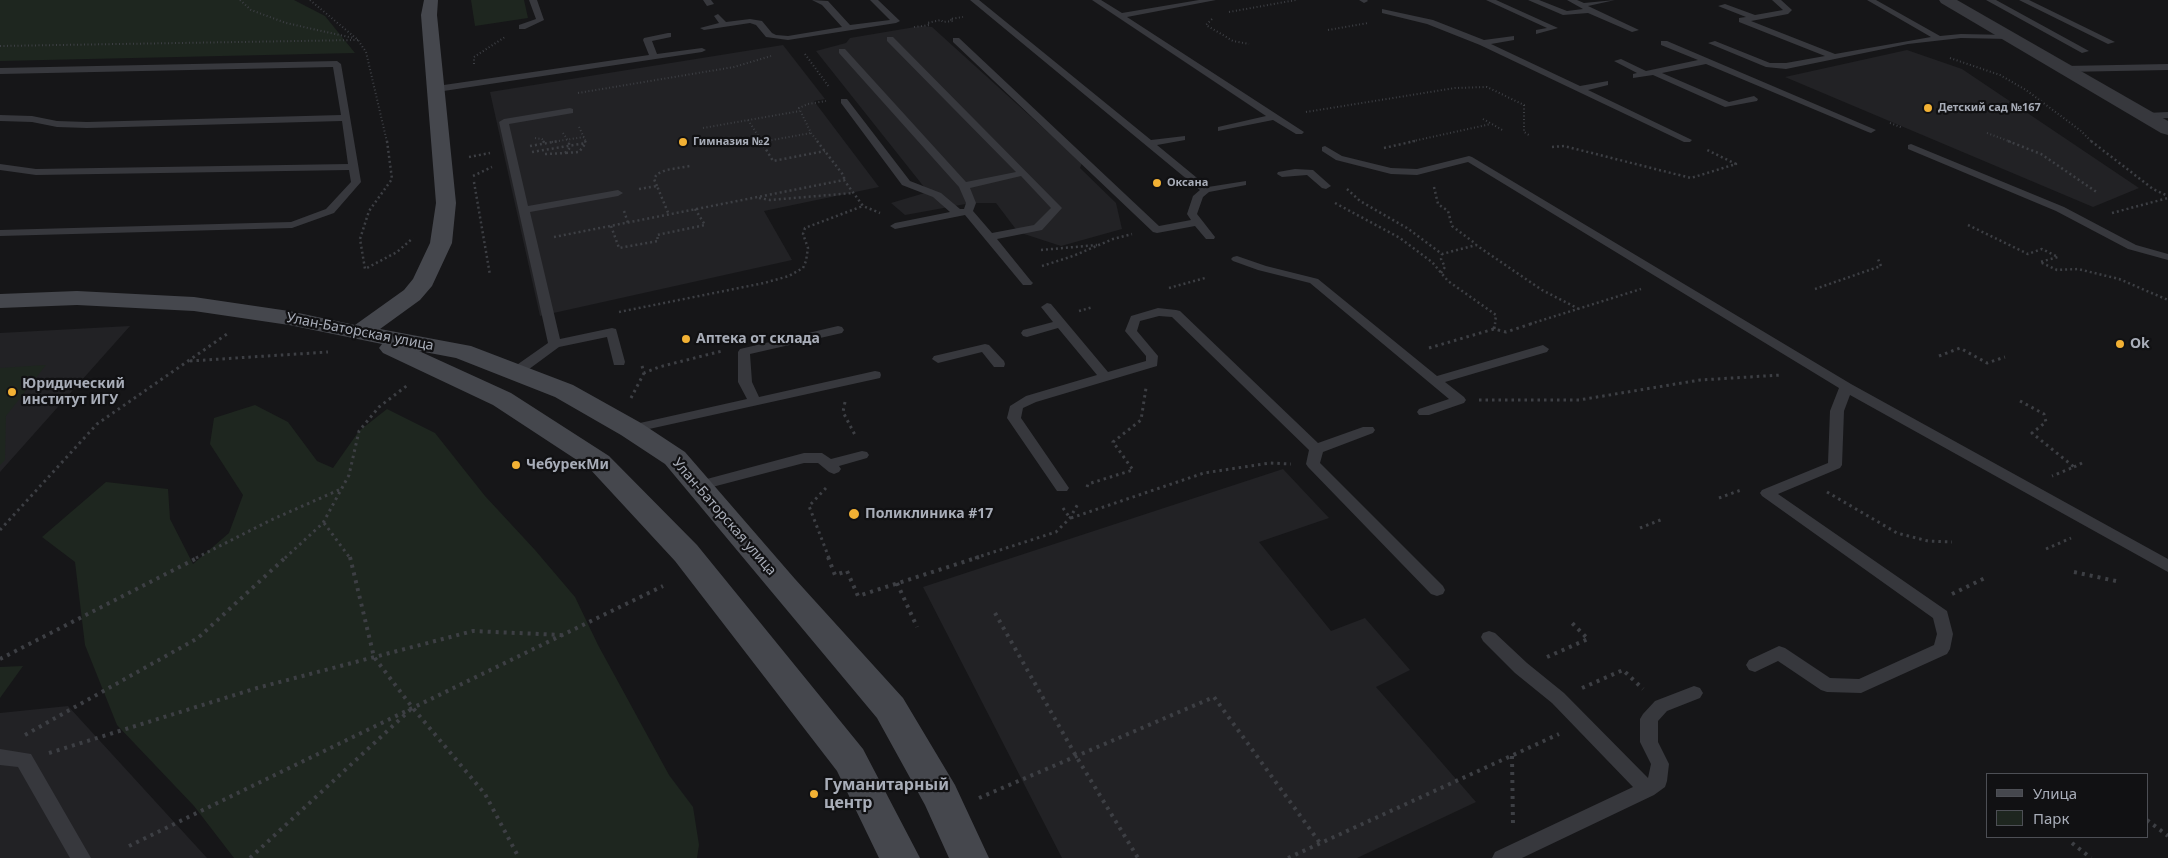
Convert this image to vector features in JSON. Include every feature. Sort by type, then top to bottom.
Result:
[{"type":"street","points":[[431,0],[429,15],[446,203],[441,243],[424,281],[412,295],[359,333],[502,399],[599,462],[686,553],[850,760],[900,858]]},
{"type":"street","points":[[1946,0],[2168,128]]},
{"type":"street","name":"Улан-Баторская улица","points":[[0,301],[77,298],[194,304],[289,318],[359,333],[462,351],[629,417],[675,458],[697,486],[890,708],[941,798],[969,858]]},
{"type":"lane","points":[[522,27],[540,20],[533,0]]},
{"type":"lane","points":[[816,0],[825,3],[848,28]]},
{"type":"lane","points":[[704,28],[750,21],[759,23],[769,35],[788,38],[896,21],[874,0]]},
{"type":"lane","points":[[974,0],[1151,143],[1206,190]]},
{"type":"lane","points":[[1096,0],[1299,132]]},
{"type":"lane","points":[[1163,0],[1174,6]]},
{"type":"lane","points":[[1120,16],[1212,0]]},
{"type":"lane","points":[[1490,0],[1554,28],[1539,32]]},
{"type":"lane","points":[[1532,0],[1566,12],[1611,0]]},
{"type":"lane","points":[[1570,0],[1635,30]]},
{"type":"lane","points":[[1776,0],[1788,10],[1742,20],[1835,57]]},
{"type":"lane","points":[[1871,0],[1938,38]]},
{"type":"lane","points":[[1990,0],[2085,51]]},
{"type":"lane","points":[[2023,0],[2112,42]]},
{"type":"lane","points":[[1722,6],[1753,17]]},
{"type":"lane","points":[[1385,11],[1430,22],[1483,43],[1687,140]]},
{"type":"lane","points":[[718,16],[724,25]]},
{"type":"lane","points":[[2055,35],[2093,33]]},
{"type":"lane","points":[[654,57],[647,40],[668,35]]},
{"type":"lane","points":[[1712,43],[1769,65],[1786,66],[1922,40],[1961,36],[2009,37]]},
{"type":"lane","points":[[1483,43],[1510,38]]},
{"type":"lane","points":[[890,39],[1057,208],[1038,228],[990,237]]},
{"type":"lane","points":[[956,40],[1157,230],[1197,222]]},
{"type":"lane","points":[[1664,42],[1870,130]]},
{"type":"lane","points":[[437,89],[702,50]]},
{"type":"lane","points":[[842,50],[964,186],[971,202],[963,212],[895,226]]},
{"type":"lane","points":[[1636,76],[1707,60]]},
{"type":"lane","points":[[1618,61],[1728,105],[1754,99]]},
{"type":"lane","points":[[0,71],[337,64],[356,182],[330,211],[292,225],[0,233]]},
{"type":"lane","points":[[2065,69],[2168,67]]},
{"type":"lane","points":[[1579,89],[1605,83]]},
{"type":"lane","points":[[844,101],[906,183],[937,195],[963,212],[990,237],[1026,282]]},
{"type":"lane","points":[[555,344],[504,122],[570,111]]},
{"type":"lane","points":[[2147,116],[2168,115]]},
{"type":"lane","points":[[1221,129],[1274,117]]},
{"type":"lane","points":[[0,118],[32,119],[57,124],[87,125],[346,118]]},
{"type":"lane","points":[[1151,143],[1182,138]]},
{"type":"lane","points":[[1911,146],[2060,209],[2132,247],[2168,257]]},
{"type":"lane","points":[[1325,149],[1339,158],[1391,171],[1417,172],[1469,160],[1846,387],[2168,566]]},
{"type":"lane","points":[[0,167],[36,172],[354,168]]},
{"type":"lane","points":[[1282,174],[1309,172],[1326,186]]},
{"type":"lane","points":[[964,186],[1023,173]]},
{"type":"lane","points":[[1210,238],[1192,214],[1198,196],[1206,190],[1242,183]]},
{"type":"lane","points":[[524,210],[618,193]]},
{"type":"lane","points":[[1237,259],[1262,268],[1314,281],[1459,400]]},
{"type":"lane","points":[[1047,307],[1105,377]]},
{"type":"lane","points":[[1062,488],[1014,418],[1017,406],[1031,399],[1152,364],[1152,356],[1131,330],[1135,319],[1158,312],[1176,314],[1316,449]]},
{"type":"lane","points":[[1027,333],[1061,324]]},
{"type":"lane","points":[[754,401],[745,382],[744,352],[838,330]]},
{"type":"lane","points":[[516,372],[555,344],[612,332],[619,362]]},
{"type":"lane","points":[[938,358],[985,348],[999,364]]},
{"type":"lane","points":[[1436,380],[1543,349]]},
{"type":"lane","points":[[629,417],[754,401],[875,375]]},
{"type":"lane","points":[[1756,665],[1779,653],[1827,685],[1861,686],[1941,649],[1945,634],[1941,615],[1766,493],[1835,465],[1837,410],[1846,387]]},
{"type":"lane","points":[[1424,412],[1459,400]]},
{"type":"lane","points":[[1316,449],[1368,430]]},
{"type":"lane","points":[[1316,449],[1313,464],[1437,590]]},
{"type":"lane","points":[[697,486],[804,458],[822,458],[831,466],[862,455]]},
{"type":"lane","points":[[1489,637],[1521,668],[1558,698],[1647,789]]},
{"type":"lane","points":[[1508,855],[1647,789],[1658,781],[1660,764],[1649,742],[1649,719],[1661,706],[1694,693]]},
{"type":"lane","points":[[0,757],[24,760],[81,858]]},
{"type":"path","points":[[240,0],[251,10],[286,23],[358,40]]},
{"type":"path","points":[[310,0],[358,40],[366,52],[389,150],[392,179],[368,211],[360,239],[365,269],[397,252],[417,234]]},
{"type":"path","points":[[1225,13],[1296,0]]},
{"type":"path","points":[[1217,14],[1206,25],[1233,41],[1249,44]]},
{"type":"path","points":[[919,27],[930,25],[927,23],[948,22],[953,21],[950,19],[968,16]]},
{"type":"path","points":[[1328,30],[1374,22]]},
{"type":"path","points":[[474,71],[474,56],[522,27]]},
{"type":"path","points":[[0,46],[358,40]]},
{"type":"path","points":[[1922,40],[1952,59],[2000,75],[2026,90],[2081,131],[2098,149],[2153,189],[2168,197]]},
{"type":"path","points":[[647,82],[734,68],[769,56]]},
{"type":"path","points":[[807,57],[830,89]]},
{"type":"path","points":[[1274,117],[1472,86],[1494,90],[1524,105],[1524,132],[1529,135]]},
{"type":"path","points":[[827,100],[799,108],[811,132],[860,201]]},
{"type":"path","points":[[570,111],[586,143]]},
{"type":"path","points":[[703,128],[800,111]]},
{"type":"path","points":[[1483,119],[1504,130]]},
{"type":"path","points":[[748,120],[773,161],[825,151]]},
{"type":"path","points":[[1380,149],[1491,124]]},
{"type":"path","points":[[761,142],[811,132]]},
{"type":"path","points":[[1987,133],[2041,154],[2098,193]]},
{"type":"path","points":[[533,146],[584,137]]},
{"type":"path","points":[[1420,140],[1427,144]]},
{"type":"path","points":[[534,152],[586,143]]},
{"type":"path","points":[[565,153],[579,152],[586,143]]},
{"type":"path","points":[[1552,148],[1564,146],[1691,178],[1736,164],[1715,154]]},
{"type":"path","points":[[545,154],[560,154]]},
{"type":"path","points":[[669,215],[654,179],[657,174],[666,170],[690,166]]},
{"type":"path","points":[[532,241],[844,180]]},
{"type":"path","points":[[474,182],[490,275]]},
{"type":"path","points":[[1433,185],[1438,204],[1448,211],[1452,226],[1457,232],[1542,290],[1579,310]]},
{"type":"path","points":[[632,190],[657,186]]},
{"type":"path","points":[[1326,186],[1325,191],[1329,200],[1400,238],[1432,262],[1448,280],[1496,315],[1494,329]]},
{"type":"path","points":[[1346,189],[1360,201],[1407,228],[1442,254]]},
{"type":"path","points":[[754,198],[770,200],[853,192]]},
{"type":"path","points":[[2128,208],[2168,197]]},
{"type":"path","points":[[615,312],[764,283],[789,276],[803,268],[806,261],[808,248],[803,234],[805,228],[864,206]]},
{"type":"path","points":[[611,226],[620,248],[658,240],[657,235],[704,225],[695,209]]},
{"type":"path","points":[[1968,225],[2028,254],[2042,249],[2058,256],[2040,262],[2057,270],[2078,270],[2119,279],[2168,300]]},
{"type":"path","points":[[1019,272],[1073,256],[1113,239],[1157,230]]},
{"type":"path","points":[[1442,254],[1476,244]]},
{"type":"path","points":[[1004,254],[1100,245]]},
{"type":"path","points":[[1441,273],[1445,267],[1441,259],[1442,254]]},
{"type":"path","points":[[1815,288],[1881,266],[1878,259]]},
{"type":"path","points":[[1169,288],[1205,278]]},
{"type":"path","points":[[1405,355],[1494,329],[1506,332],[1641,289]]},
{"type":"path","points":[[1072,313],[1093,307]]},
{"type":"path","points":[[0,530],[98,424],[227,334]]},
{"type":"path","points":[[1939,356],[1960,348],[1988,363],[2005,357]]},
{"type":"path","points":[[188,362],[336,352]]},
{"type":"path","points":[[644,373],[659,367],[720,352]]},
{"type":"path","points":[[629,417],[644,373],[642,365]]},
{"type":"path","points":[[1459,400],[1579,400],[1700,380],[1781,375]]},
{"type":"path","points":[[18,739],[198,638],[323,523],[349,474],[359,431],[379,407],[414,381]]},
{"type":"path","points":[[1084,493],[1088,484],[1133,470],[1113,442],[1141,420],[1146,385]]},
{"type":"path","points":[[2020,401],[2044,414],[2046,422],[2032,434],[2074,467]]},
{"type":"path","points":[[849,425],[856,437]]},
{"type":"path","points":[[2050,476],[2082,463]]},
{"type":"path","points":[[1070,518],[1204,473],[1270,464]]},
{"type":"path","points":[[831,466],[832,482],[809,506],[835,575],[848,571],[858,596],[1056,532],[1070,518],[1079,501]]},
{"type":"path","points":[[1805,477],[1867,517],[1897,533],[1928,541],[1952,542]]},
{"type":"path","points":[[0,659],[271,520],[342,489]]},
{"type":"path","points":[[1719,498],[1741,490]]},
{"type":"path","points":[[1640,528],[1663,519]]},
{"type":"path","points":[[323,523],[350,557],[374,657],[412,708],[485,794],[519,858]]},
{"type":"path","points":[[2046,549],[2079,535]]},
{"type":"path","points":[[2074,572],[2116,581]]},
{"type":"path","points":[[1943,598],[1985,578]]},
{"type":"path","points":[[897,583],[917,627]]},
{"type":"path","points":[[129,846],[663,586]]},
{"type":"path","points":[[995,613],[1076,756],[1138,858]]},
{"type":"path","points":[[1521,668],[1588,639],[1572,623]]},
{"type":"path","points":[[24,760],[257,688],[473,631],[561,635]]},
{"type":"path","points":[[1573,692],[1623,670],[1661,706]]},
{"type":"path","points":[[976,799],[1214,697],[1320,843]]},
{"type":"path","points":[[250,858],[412,708]]},
{"type":"path","points":[[1288,858],[1583,723]]},
{"type":"path","points":[[1508,855],[1512,756]]},
{"type":"path","points":[[2148,821],[2168,836]]},
{"type":"path","points":[[2072,843],[2091,858]]},
{"type":"shaded area","points":[[921,26],[932,27],[1082,163],[1080,168],[1116,203],[1122,229],[1061,246],[1018,232],[996,203],[971,203],[905,215],[891,203],[928,192],[816,51],[846,43],[850,38]]},
{"type":"shaded area","points":[[783,45],[825,99],[814,101],[879,187],[764,211],[792,260],[540,316],[490,92]]},
{"type":"shaded area","points":[[1907,50],[1962,69],[2139,188],[2093,207],[1785,77]]},
{"type":"shaded area","points":[[130,326],[0,472],[0,333]]},
{"type":"shaded area","points":[[1283,469],[1329,518],[1259,542],[1331,631],[1365,618],[1410,670],[1376,687],[1476,802],[1357,858],[1062,858],[923,587]]},
{"type":"shaded area","points":[[68,706],[207,858],[0,858],[0,713]]},
{"type":"green space","points":[[0,0],[294,0],[325,16],[355,53],[0,61]]},
{"type":"green space","points":[[471,0],[524,0],[528,18],[475,26]]},
{"type":"green space","name":"Юридический институт ИГУ","points":[[46,365],[6,416],[5,460],[0,465],[0,368]]},
{"type":"green space","points":[[255,405],[288,422],[317,461],[333,468],[359,431],[387,409],[435,433],[485,496],[575,597],[598,645],[669,775],[693,807],[699,845],[697,858],[234,858],[194,806],[117,725],[85,645],[75,562],[42,537],[106,482],[168,489],[170,519],[193,564],[229,533],[243,495],[210,444],[214,418]]},
{"type":"green space","points":[[23,666],[0,698],[0,667]]},
{"type":"place","name":"Детский сад №167","points":[[1928,108]]},
{"type":"place","name":"Гимназия №2","points":[[683,142]]},
{"type":"place","name":"Оксана","points":[[1157,183]]},
{"type":"place","name":"Аптека от склада","points":[[686,339]]},
{"type":"place","name":"Ok","points":[[2120,344]]},
{"type":"place","name":"Юридический институт ИГУ","points":[[12,392]]},
{"type":"place","name":"ЧебурекМи","points":[[516,465]]},
{"type":"place","name":"Поликлиника #17","points":[[854,514]]},
{"type":"place","name":"Гуманитарный центр","points":[[814,794]]}]
